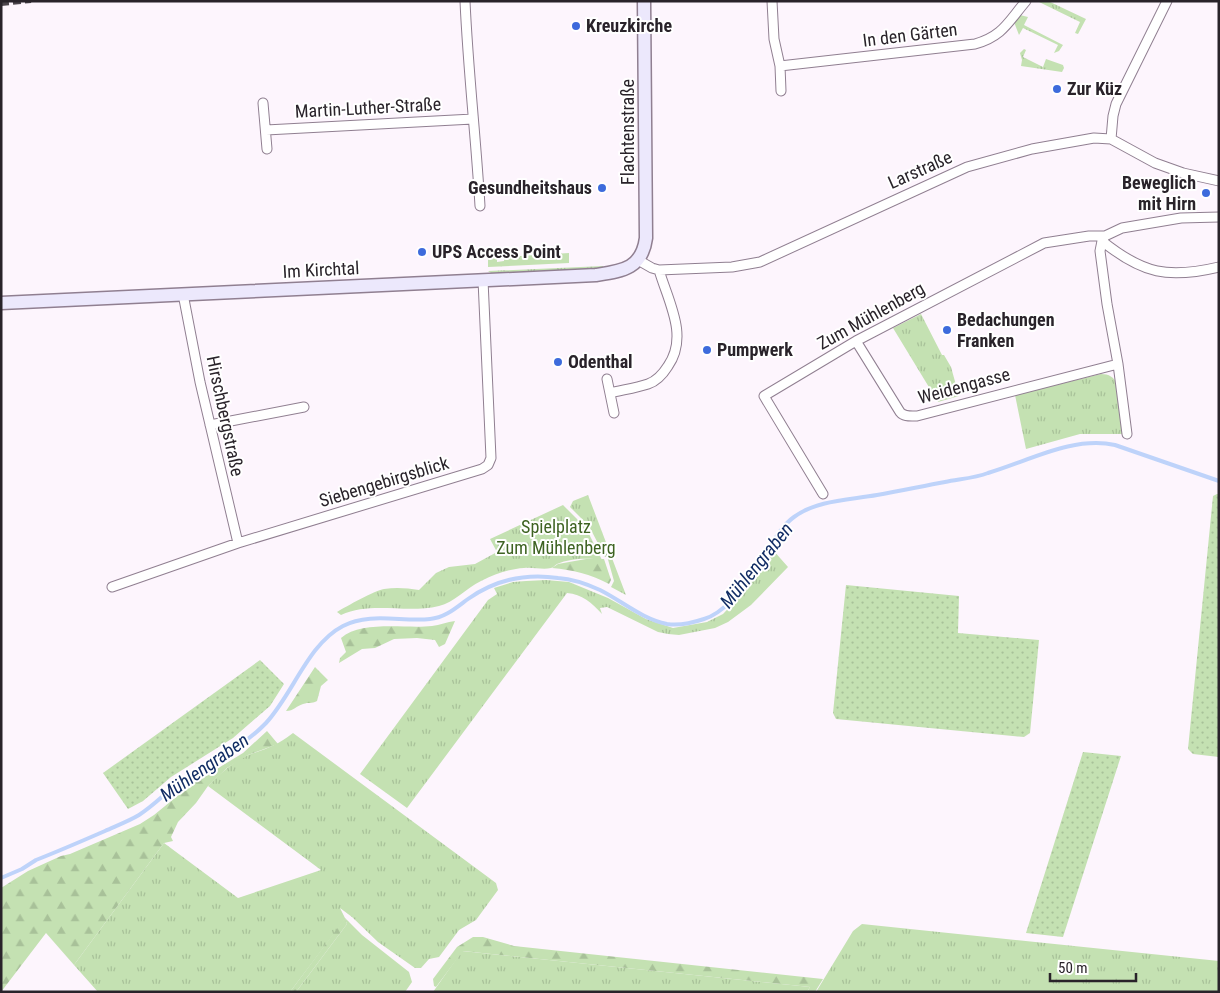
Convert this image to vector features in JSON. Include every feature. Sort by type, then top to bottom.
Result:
[{"type":"street","points":[[465,1],[480,206]]},
{"type":"street","name":"Flachtenstraße","points":[[638,260],[645,248],[646,238],[644,1]]},
{"type":"street","points":[[772,1],[774,39],[780,66],[781,91]]},
{"type":"street","name":"In den Gärten","points":[[780,66],[975,44],[997,36],[1026,1]]},
{"type":"street","points":[[1111,139],[1113,116],[1119,97],[1167,1]]},
{"type":"street","points":[[263,103],[267,149]]},
{"type":"street","name":"Martin-Luther-Straße","points":[[266,130],[473,119]]},
{"type":"street","name":"Larstraße","points":[[638,260],[659,270],[732,267],[760,262],[967,167],[1032,148],[1094,138],[1111,139],[1155,163],[1183,173],[1219,181]]},
{"type":"street","name":"Zum Mühlenberg","points":[[823,494],[764,396],[856,341],[1044,243],[1089,236],[1103,239],[1122,228],[1181,218],[1219,217]]},
{"type":"street","points":[[1128,434],[1100,251],[1103,239],[1127,260],[1158,272],[1183,274],[1219,267]]},
{"type":"street","name":"Im Kirchtal","points":[[1,303],[596,275],[627,269],[638,260]]},
{"type":"street","points":[[610,393],[648,384],[656,380],[666,370],[676,352],[678,331],[659,270]]},
{"type":"street","name":"Siebengebirgsblick","points":[[112,586],[238,543],[488,466],[491,458],[483,280]]},
{"type":"street","name":"Hirschbergstraße","points":[[183,294],[210,425],[238,543]]},
{"type":"street","name":"Weidengasse","points":[[856,341],[902,415],[908,416],[917,416],[1118,364]]},
{"type":"street","points":[[607,379],[614,413]]},
{"type":"street","points":[[210,425],[304,407]]},
{"type":"green space","points":[[1037,1],[1048,1],[1086,19],[1078,34],[1075,33],[1080,22]]},
{"type":"green space","points":[[1020,15],[1028,17],[1024,25],[1063,45],[1059,51],[1054,53],[1058,45],[1023,28],[1019,35],[1014,22]]},
{"type":"green space","points":[[1024,49],[1026,50],[1023,57],[1043,67],[1046,59],[1063,65],[1062,72],[1021,66],[1020,53]]},
{"type":"green space","points":[[569,253],[569,263],[488,267],[488,257],[497,257],[497,262],[504,261],[504,257]]},
{"type":"green space","points":[[603,266],[603,268],[491,273],[488,271]]},
{"type":"green space","points":[[921,314],[942,355],[944,355],[951,367],[959,396],[938,402],[893,328]]},
{"type":"green space","points":[[1101,374],[1111,376],[1117,384],[1125,434],[1080,434],[1026,449],[1015,395]]},
{"type":"green space","points":[[1219,494],[1219,757],[1193,754],[1188,749],[1213,496]]},
{"type":"green space","points":[[588,495],[626,595],[611,587],[614,581],[607,556],[605,557],[589,526],[570,507],[573,501]]},
{"type":"green space","name":"Spielplatz Zum Mühlenberg","points":[[563,505],[586,528],[602,560],[574,560],[562,562],[548,569],[527,568],[507,571],[481,581],[450,602],[439,606],[414,609],[365,609],[341,615],[337,612],[380,590],[406,588],[419,590],[436,573],[449,567],[475,564],[497,552],[490,539]]},
{"type":"green space","points":[[773,550],[788,567],[751,605],[728,622],[715,628],[679,635],[658,632],[607,607],[600,608],[602,614],[586,600],[577,595],[567,593],[407,808],[360,774],[488,600],[497,594],[494,588],[513,582],[546,580],[569,582],[608,598],[646,619],[673,628],[707,622],[723,614],[745,591]]},
{"type":"green space","points":[[586,559],[604,559],[611,580],[609,584],[581,573],[552,568],[558,564]]},
{"type":"green space","points":[[846,585],[959,596],[958,633],[1039,640],[1030,733],[1024,737],[836,719],[833,713]]},
{"type":"green space","points":[[455,621],[445,644],[439,647],[435,640],[417,638],[394,639],[375,648],[362,649],[339,663],[340,658],[346,652],[341,638],[350,632],[372,627],[421,627]]},
{"type":"green space","points":[[260,660],[284,684],[270,706],[233,738],[171,777],[143,801],[128,809],[103,773]]},
{"type":"green space","points":[[315,667],[328,680],[321,686],[317,701],[286,711]]},
{"type":"green space","points":[[267,731],[278,744],[248,755],[227,768],[208,786],[196,803],[178,822],[171,837],[173,841],[164,843],[74,965],[46,933],[1,992],[1,888],[28,871],[140,824],[192,784],[243,753]]},
{"type":"green space","points":[[293,733],[496,883],[498,890],[476,920],[459,930],[439,957],[429,959],[421,968],[415,968],[378,942],[340,908],[345,918],[362,935],[409,972],[412,982],[405,992],[296,992],[347,924],[345,919],[290,992],[98,992],[74,965],[164,843],[238,898],[321,870],[208,786],[237,761],[277,744]]},
{"type":"green space","points":[[1083,752],[1121,756],[1063,937],[1026,933]]},
{"type":"green space","points":[[345,918],[347,924],[296,992],[290,992]]},
{"type":"green space","points":[[862,924],[1219,961],[1219,992],[816,992],[853,931]]},
{"type":"green space","points":[[473,937],[483,937],[514,946],[823,979],[815,992],[807,992],[810,987],[463,951],[436,987],[434,986],[433,979],[457,947]]},
{"type":"green space","points":[[462,951],[810,987],[807,992],[433,992]]},
{"type":"waterway","name":"Mühlengraben","points":[[1,878],[22,869],[36,860],[135,817],[151,807],[183,780],[247,740],[276,711],[310,657],[320,645],[331,634],[353,622],[375,618],[419,620],[441,617],[478,592],[489,587],[522,577],[534,576],[563,579],[585,584],[600,590],[658,622],[676,625],[695,622],[713,615],[730,602],[753,575],[781,530],[789,521],[803,511],[823,504],[978,476],[1051,451],[1083,444],[1115,445],[1219,481]]},
{"type":"railway","points":[[1,4],[31,1]]},
{"type":"place","name":"Kreuzkirche","points":[[576,26]]},
{"type":"place","name":"Zur Küz","points":[[1057,89]]},
{"type":"place","name":"Gesundheitshaus","points":[[602,188]]},
{"type":"place","name":"Beweglich mit Hirn","points":[[1206,193]]},
{"type":"place","name":"UPS Access Point","points":[[422,252]]},
{"type":"place","name":"Bedachungen Franken","points":[[947,330]]},
{"type":"place","name":"Pumpwerk","points":[[707,350]]},
{"type":"place","name":"Odenthal","points":[[558,362]]}]
